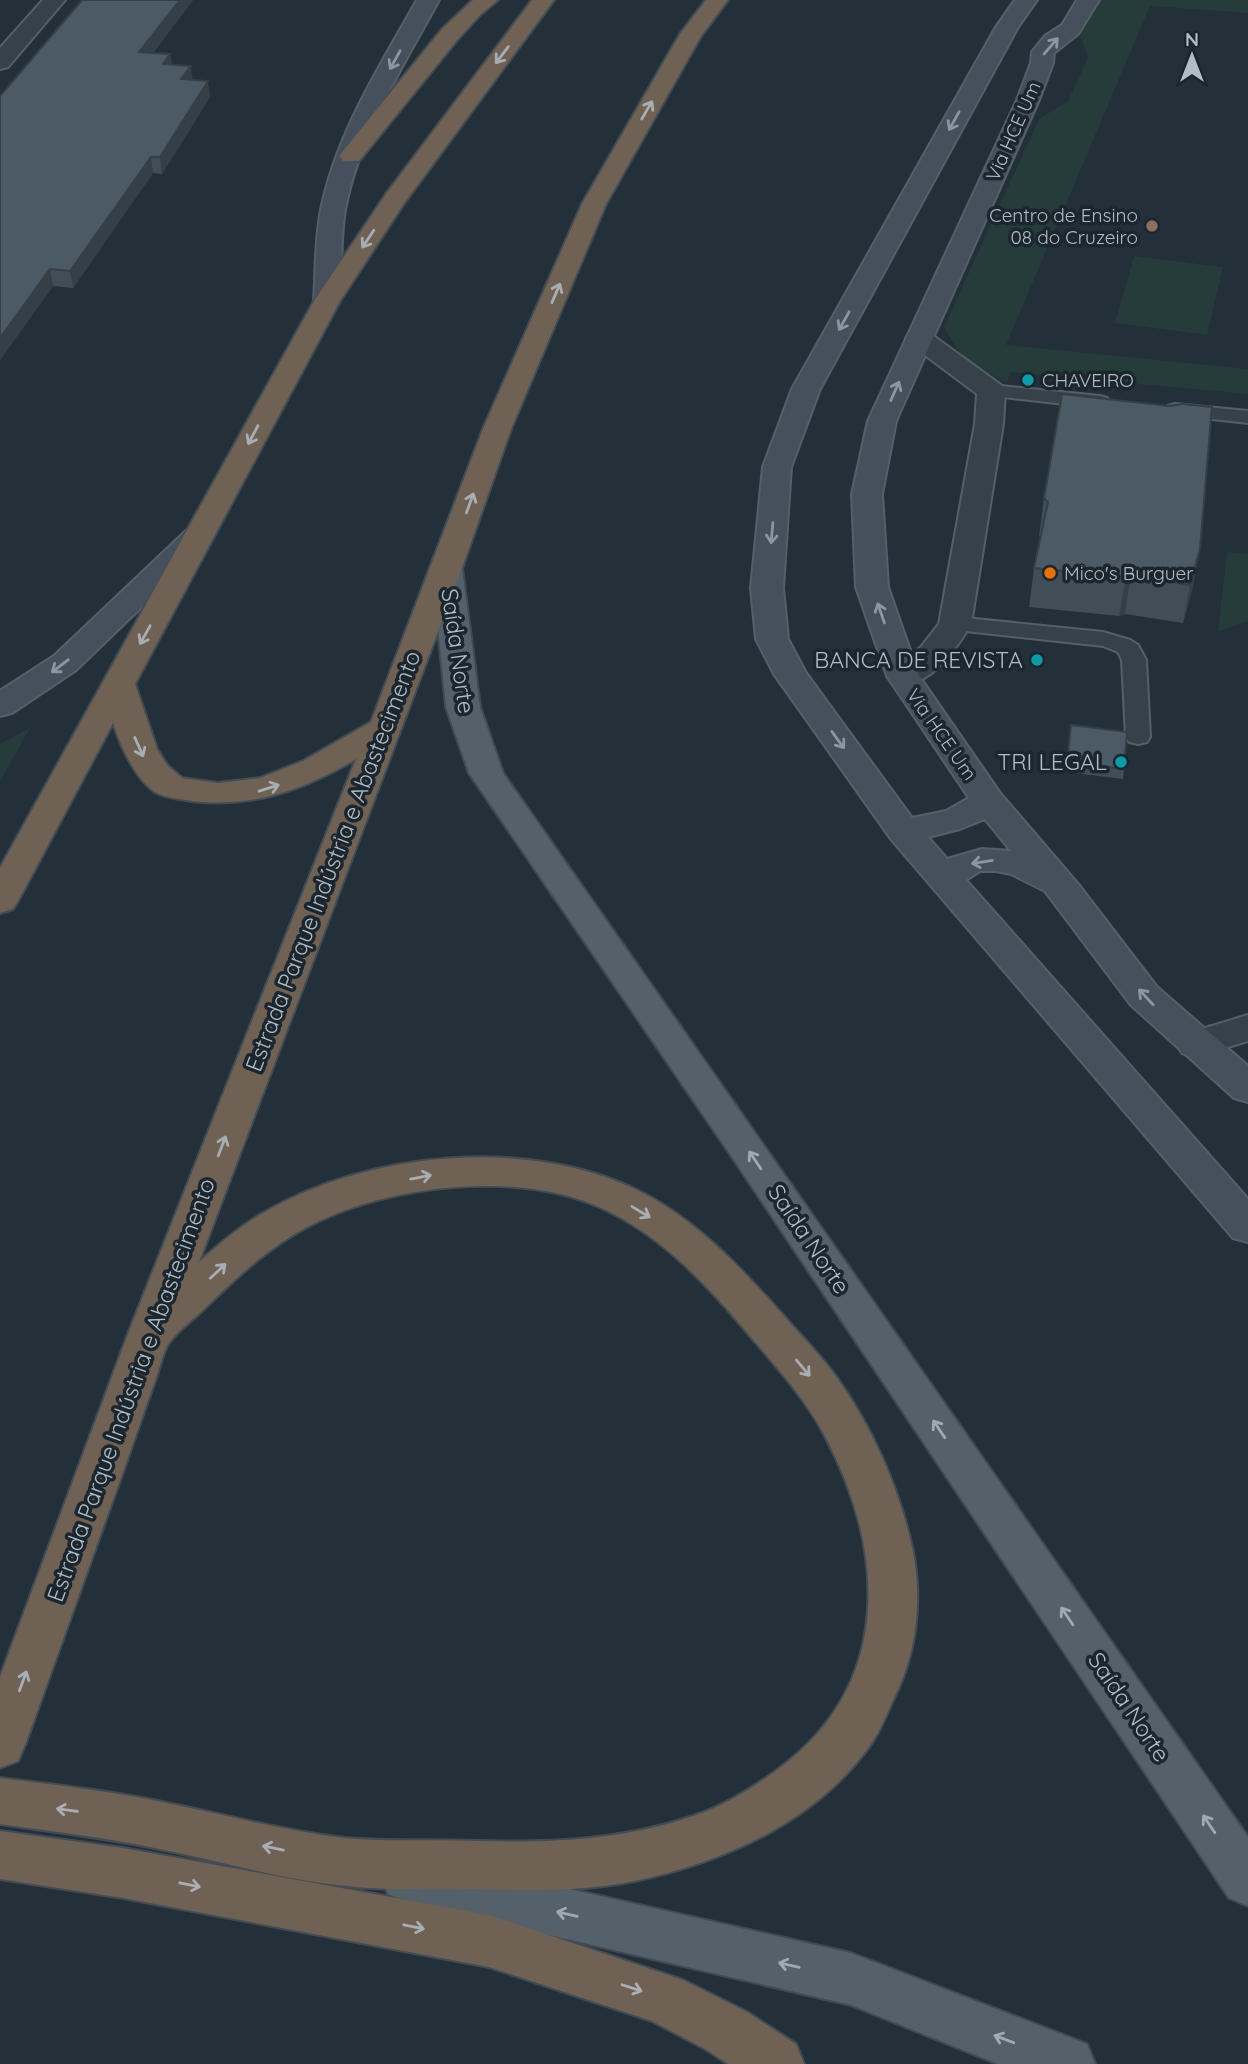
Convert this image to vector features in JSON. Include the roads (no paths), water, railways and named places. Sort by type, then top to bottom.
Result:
[{"type":"highway","points":[[351,156],[450,34],[473,9],[487,0]]},
{"type":"highway","points":[[0,901],[327,301],[396,199],[542,0]]},
{"type":"highway","name":"Estrada Parque Indústria e Abastecimento","points":[[0,1745],[150,1334],[447,568],[497,429],[594,204],[691,34],[717,0]]},
{"type":"highway","points":[[691,34],[730,0]]},
{"type":"highway","points":[[118,682],[140,752],[167,785],[201,793],[251,793],[296,780],[383,729]]},
{"type":"highway","points":[[0,1801],[133,1820],[340,1862],[570,1867],[642,1855],[710,1836],[767,1808],[815,1774],[852,1733],[877,1690],[891,1637],[895,1585],[884,1530],[869,1480],[821,1389],[723,1274],[695,1247],[623,1201],[586,1186],[538,1175],[490,1172],[435,1174],[377,1186],[299,1213],[252,1240],[150,1334]]},
{"type":"highway","points":[[0,1855],[123,1872],[489,1941],[664,1999],[727,2031],[776,2064]]},
{"type":"main road","points":[[327,301],[333,210],[351,156],[379,90],[428,0]]},
{"type":"main road","points":[[1083,9],[1031,8],[1007,27],[995,85],[806,389],[777,467],[767,587],[772,639],[790,674],[903,831],[1248,1227]]},
{"type":"main road","name":"Via HCE Um","points":[[1083,9],[1070,29],[1043,52],[1042,63],[1028,100],[882,421],[867,494],[872,587],[903,677],[989,801],[1065,892],[1144,996],[1248,1088]]},
{"type":"main road","points":[[995,85],[1023,92],[1028,100]]},
{"type":"main road","points":[[0,706],[65,663],[200,535]]},
{"type":"main road","name":"Saída Norte","points":[[447,568],[463,707],[486,773],[754,1158],[1248,1881]]},
{"type":"main road","points":[[903,831],[953,821],[972,814],[989,801]]},
{"type":"main road","points":[[944,880],[955,868],[979,861],[1003,859],[1029,867],[1065,892]]},
{"type":"main road","points":[[340,1862],[851,1979],[1067,2064]]},
{"type":"street","points":[[0,62],[54,0]]},
{"type":"street","points":[[903,677],[920,667],[941,648],[955,624],[989,424],[991,391],[919,338]]},
{"type":"street","points":[[1196,1044],[1248,1028]]},
{"type":"lane","points":[[991,391],[1125,405]]},
{"type":"lane","points":[[1152,408],[1248,417]]},
{"type":"lane","points":[[955,624],[1122,643],[1132,651],[1134,660],[1138,737]]},
{"type":"place","name":"Centro de Ensino 08 do Cruzeiro","points":[[1152,226]]},
{"type":"place","name":"CHAVEIRO","points":[[1028,380]]},
{"type":"place","name":"Mico's Burguer","points":[[1050,573]]},
{"type":"place","name":"BANCA DE REVISTA","points":[[1037,660]]},
{"type":"place","name":"TRI LEGAL","points":[[1121,762]]}]
